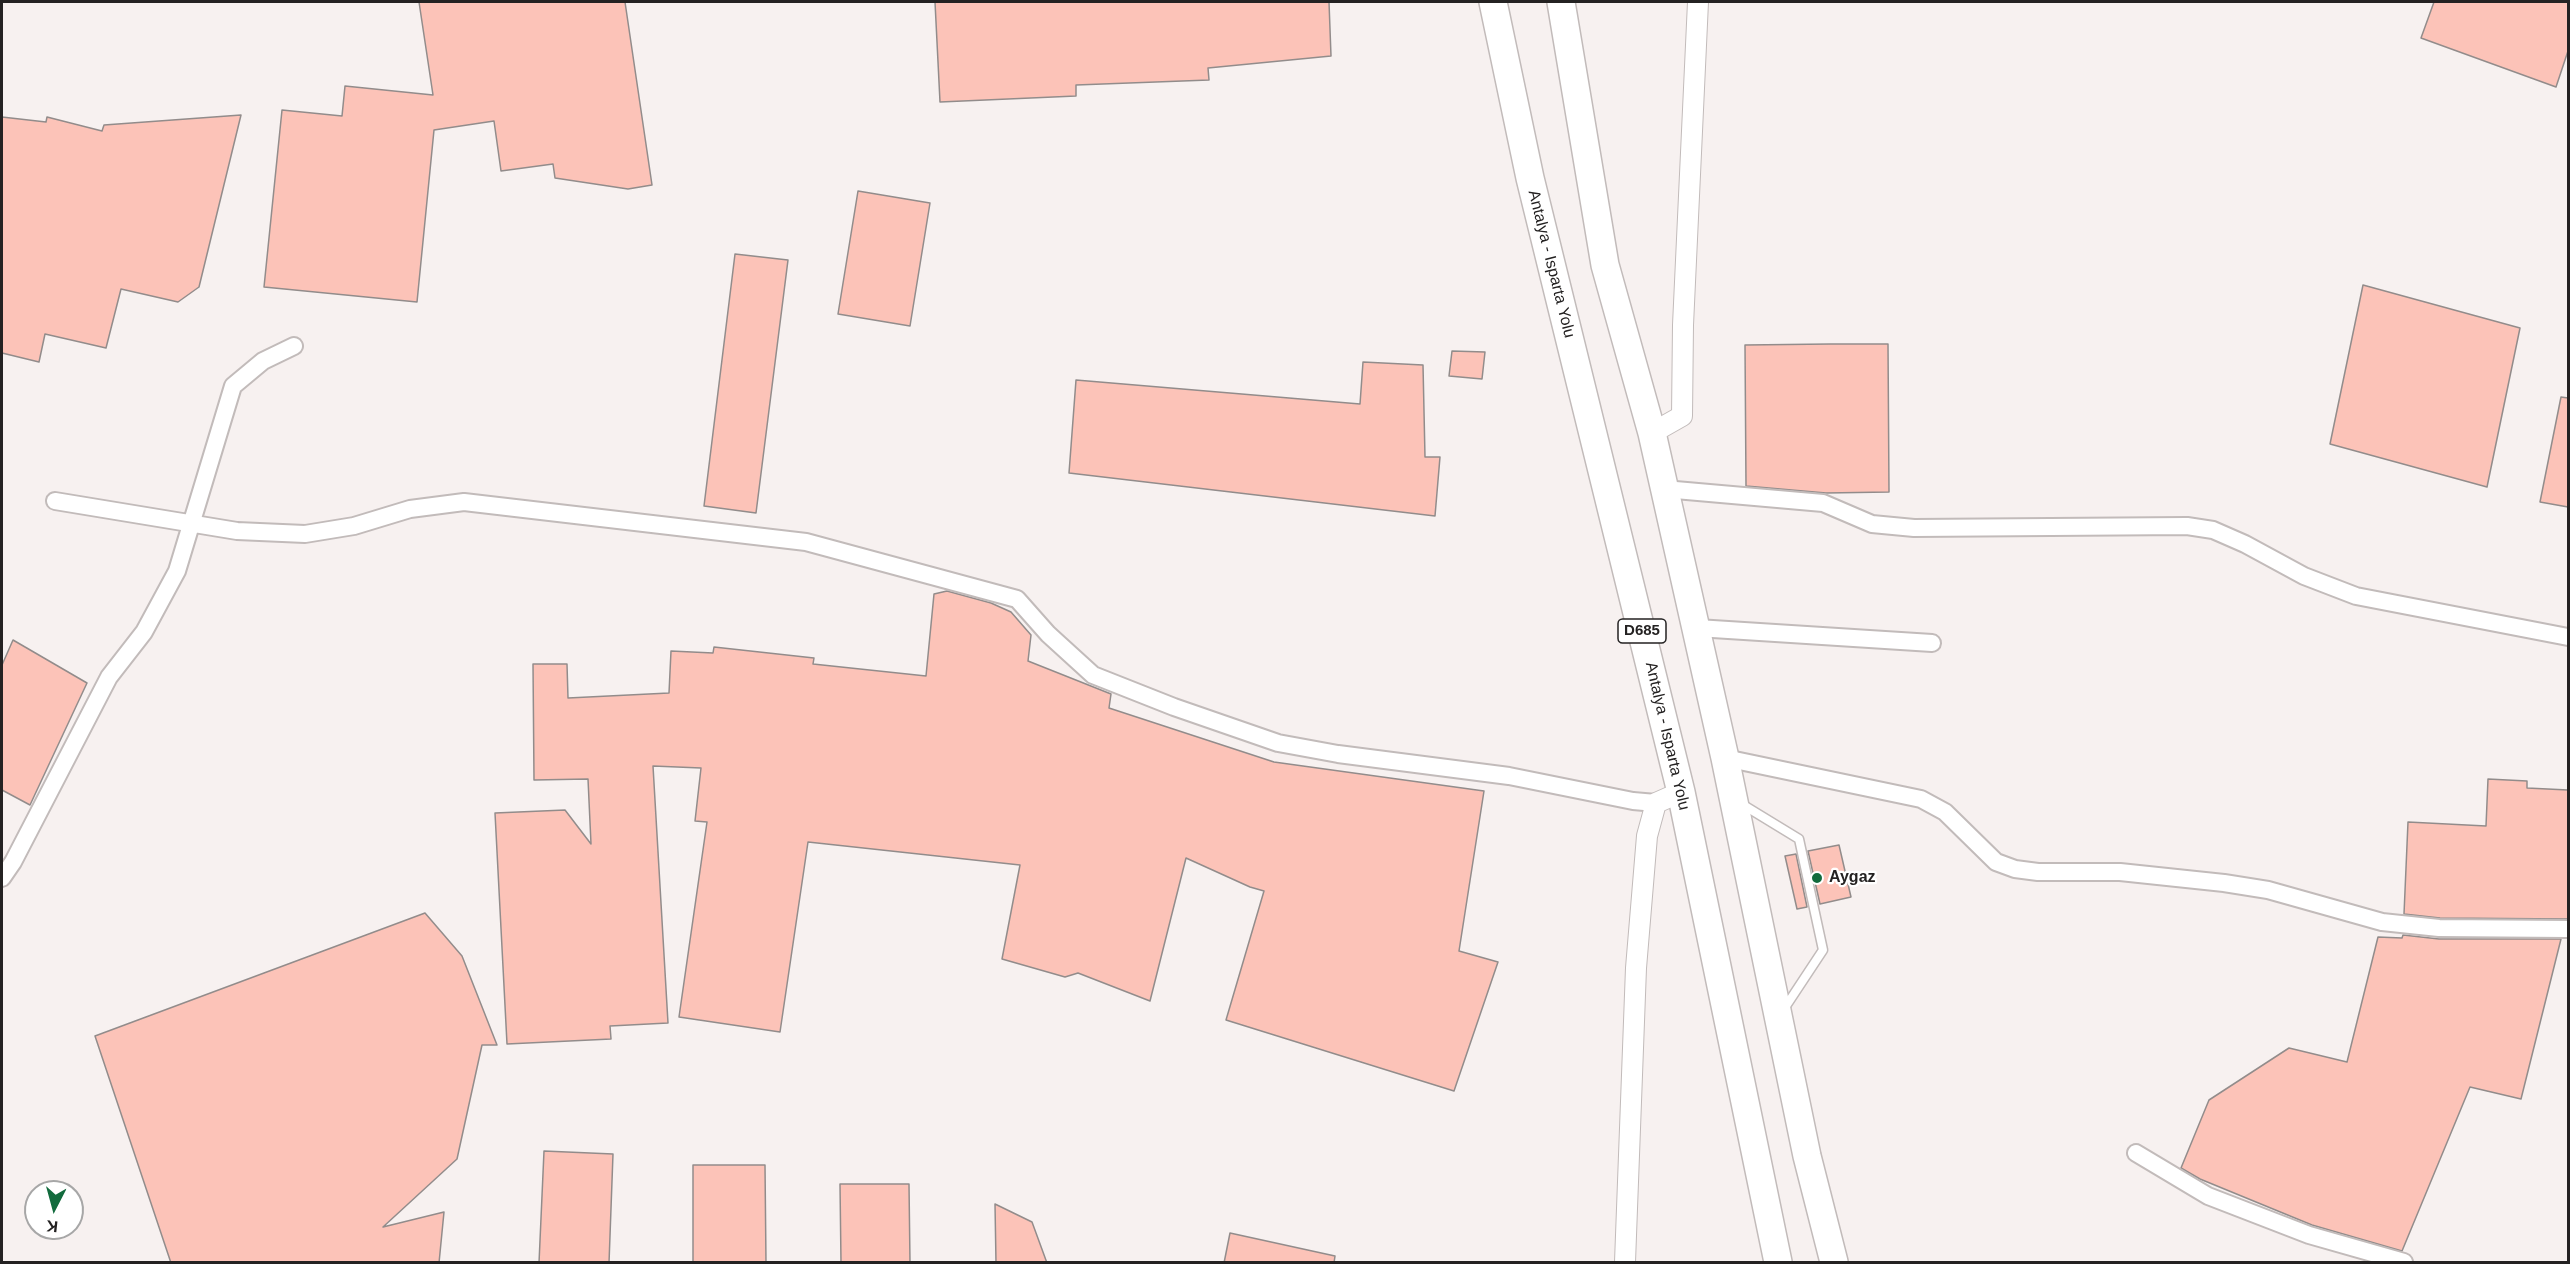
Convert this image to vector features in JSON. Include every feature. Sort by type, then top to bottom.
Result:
[{"type":"highway","name":"Antalya - Isparta Yolu","points":[[1493,2],[1530,178],[1682,792],[1778,1263]]},
{"type":"highway","points":[[1561,2],[1605,265],[1652,433],[1697,628],[1807,1156],[1834,1263]]},
{"type":"street","points":[[1652,433],[1682,416],[1683,325],[1698,2]]},
{"type":"street","points":[[2,878],[13,862],[109,677],[144,632],[177,572],[232,386],[263,361],[294,346]]},
{"type":"street","points":[[1664,489],[1823,503],[1872,524],[1914,528],[2195,527],[2213,530],[2245,544],[2304,576],[2356,596],[2568,637]]},
{"type":"street","points":[[55,501],[237,531],[305,534],[354,526],[410,509],[464,502],[806,542],[1017,599],[1048,634],[1094,675],[1174,707],[1278,743],[1338,754],[1509,776],[1633,801],[1656,802],[1682,792]]},
{"type":"street","points":[[1697,628],[1932,643]]},
{"type":"street","points":[[1725,758],[1921,799],[1945,812],[1996,862],[2015,869],[2038,872],[2120,872],[2224,883],[2268,890],[2382,922],[2439,928],[2568,929]]},
{"type":"street","points":[[1625,1263],[1636,968],[1647,836],[1656,802]]},
{"type":"street","points":[[2136,1153],[2208,1196],[2308,1235],[2404,1263]]},
{"type":"lane","points":[[1733,799],[1799,839],[1823,950],[1778,1017]]},
{"type":"building","points":[[419,2],[625,2],[652,185],[628,189],[555,178],[553,164],[501,171],[494,121],[434,130],[417,302],[264,287],[282,110],[342,116],[345,86],[433,95]]},
{"type":"building","points":[[935,2],[1329,2],[1331,56],[1208,68],[1209,80],[1076,85],[1076,96],[940,102]]},
{"type":"building","points":[[2434,2],[2568,2],[2568,51],[2556,87],[2421,38]]},
{"type":"building","points":[[241,115],[199,287],[178,302],[121,289],[106,348],[45,334],[39,362],[2,353],[2,117],[46,122],[47,117],[102,131],[104,125]]},
{"type":"building","points":[[858,191],[930,203],[910,326],[838,314]]},
{"type":"building","points":[[735,254],[788,260],[756,513],[704,506]]},
{"type":"building","points":[[2363,285],[2520,328],[2487,487],[2330,444]]},
{"type":"building","points":[[1888,344],[1889,492],[1826,493],[1746,486],[1745,345]]},
{"type":"building","points":[[1452,351],[1485,352],[1482,379],[1449,376]]},
{"type":"building","points":[[1363,362],[1423,365],[1425,457],[1440,457],[1435,516],[1069,473],[1076,380],[1360,404]]},
{"type":"building","points":[[2561,397],[2568,398],[2568,507],[2540,502]]},
{"type":"building","points":[[947,591],[991,603],[1011,612],[1031,635],[1028,661],[1111,694],[1109,708],[1274,762],[1484,791],[1459,951],[1498,962],[1454,1091],[1226,1020],[1264,891],[1186,858],[1150,1001],[1078,973],[1065,977],[1002,959],[1020,865],[808,842],[780,1032],[679,1017],[707,822],[695,821],[701,768],[653,766],[668,1023],[610,1026],[611,1039],[507,1044],[495,813],[565,810],[591,844],[588,779],[534,780],[533,664],[567,664],[568,698],[669,693],[671,651],[713,653],[714,647],[814,658],[813,664],[926,676],[934,594]]},
{"type":"building","points":[[13,640],[87,683],[30,805],[2,790],[2,665]]},
{"type":"building","points":[[2488,779],[2527,781],[2527,788],[2568,790],[2568,919],[2440,918],[2404,914],[2408,822],[2486,826]]},
{"type":"building","points":[[1839,845],[1851,897],[1820,904],[1808,851]]},
{"type":"building","points":[[1796,854],[1807,907],[1797,909],[1785,856]]},
{"type":"building","points":[[425,913],[462,956],[497,1045],[482,1045],[457,1159],[383,1227],[444,1212],[439,1263],[171,1263],[95,1036]]},
{"type":"building","points":[[2403,935],[2439,939],[2561,939],[2521,1099],[2470,1087],[2402,1251],[2312,1225],[2200,1179],[2181,1168],[2209,1100],[2289,1048],[2347,1062],[2378,937],[2402,938]]},
{"type":"building","points":[[544,1151],[613,1154],[609,1263],[539,1263]]},
{"type":"building","points":[[693,1165],[765,1165],[766,1263],[693,1263]]},
{"type":"building","points":[[840,1184],[909,1184],[910,1263],[841,1263]]},
{"type":"building","points":[[995,1204],[1032,1222],[1047,1263],[996,1263]]},
{"type":"building","points":[[1230,1233],[1335,1256],[1334,1263],[1224,1263]]},
{"type":"place","name":"Aygaz","points":[[1817,878]]}]
